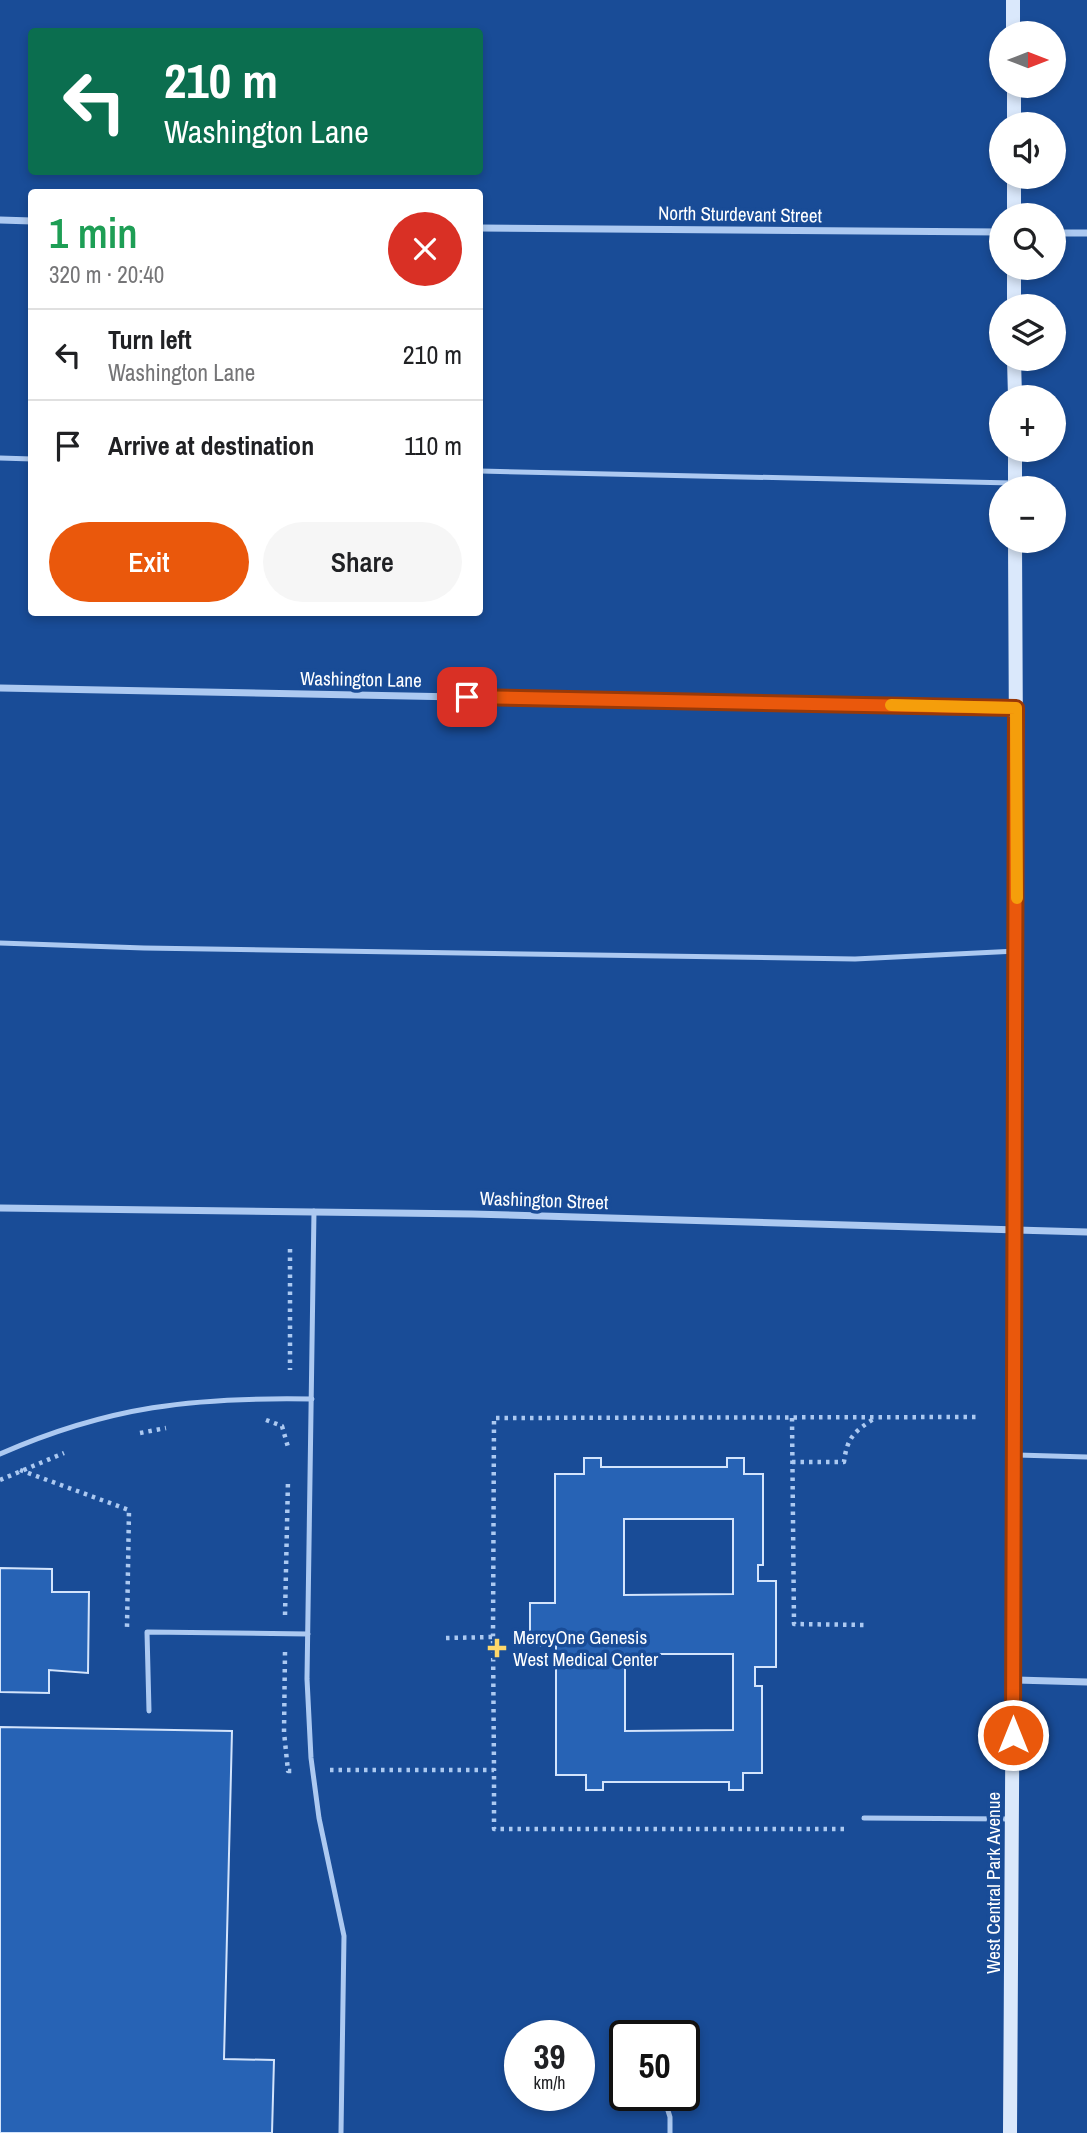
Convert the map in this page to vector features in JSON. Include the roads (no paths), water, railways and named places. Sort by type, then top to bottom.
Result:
[{"type":"main road","points":[[1013,0],[1013,21]]},
{"type":"main road","name":"West Central Park Avenue","points":[[1010,2133],[1017,951],[1015,553]]},
{"type":"street","points":[[0,220],[28,221]]},
{"type":"street","name":"North Sturdevant Street","points":[[483,228],[989,232]]},
{"type":"street","points":[[1066,233],[1087,233]]},
{"type":"street","name":"Washington Lane","points":[[0,688],[1016,708]]},
{"type":"street","name":"Washington Street","points":[[0,1208],[314,1211],[1087,1232]]},
{"type":"street","points":[[1012,1680],[1087,1682]]},
{"type":"lane","points":[[0,458],[28,459]]},
{"type":"lane","points":[[483,471],[989,485]]},
{"type":"lane","points":[[0,943],[144,948],[855,959],[1017,951]]},
{"type":"lane","points":[[314,1211],[308,1634],[312,1770],[319,1818],[344,1937],[341,2133]]},
{"type":"lane","points":[[0,1454],[55,1431],[154,1406],[233,1398],[312,1399]]},
{"type":"lane","points":[[1013,1455],[1087,1457]]},
{"type":"lane","points":[[149,1712],[147,1632],[308,1634]]},
{"type":"lane","points":[[864,1818],[1013,1819]]},
{"type":"lane","points":[[668,2111],[670,2133]]},
{"type":"place","name":"MercyOne Genesis West Medical Center","points":[[497,1648]]}]
